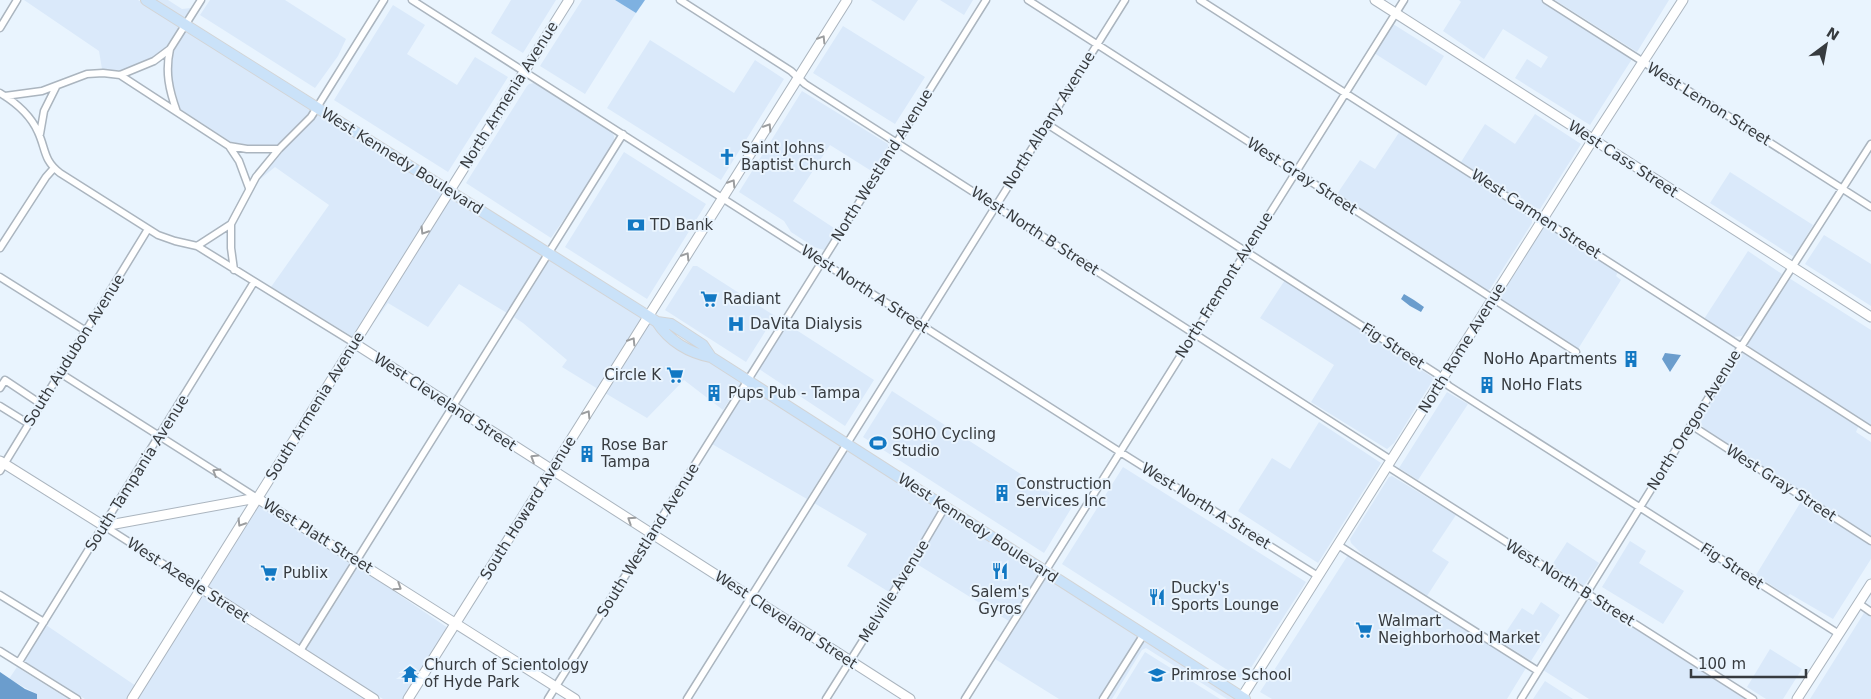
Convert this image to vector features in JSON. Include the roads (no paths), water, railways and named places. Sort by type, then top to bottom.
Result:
[{"type":"main road","name":"West Kennedy Boulevard","points":[[146,0],[648,316],[657,322],[665,334],[696,354],[711,357],[1243,698]]},
{"type":"main road","name":"North Armenia Avenue","points":[[449,190],[569,0]]},
{"type":"main road","name":"South Howard Avenue","points":[[408,699],[847,0]]},
{"type":"main road","name":"West Cass Street","points":[[1375,0],[1871,318]]},
{"type":"main road","name":"North Rome Avenue","points":[[1243,698],[1592,140],[1683,0]]},
{"type":"main road","name":"South Armenia Avenue","points":[[132,699],[449,190]]},
{"type":"main road","name":"West Cleveland Street","points":[[354,343],[910,699]]},
{"type":"main road","name":"West Azeele Street","points":[[1,466],[104,526]]},
{"type":"main road","points":[[104,526],[257,498]]},
{"type":"main road","name":"West Platt Street","points":[[257,498],[575,699]]},
{"type":"main road","points":[[1797,699],[1871,584]]},
{"type":"main road","name":"West Azeele Street","points":[[201,588],[374,699]]},
{"type":"street","points":[[0,28],[18,0]]},
{"type":"street","points":[[120,75],[154,61],[170,49],[201,0]]},
{"type":"street","points":[[234,270],[231,248],[231,224],[250,188],[278,149],[303,126],[317,107],[384,0]]},
{"type":"street","name":"West North A Street","points":[[412,0],[1120,452],[1318,576]]},
{"type":"street","name":"West North B Street","points":[[680,0],[791,71],[805,84],[1194,333],[1587,594],[1753,699]]},
{"type":"street","name":"North Westland Avenue","points":[[747,380],[986,0]]},
{"type":"street","name":"West Gray Street","points":[[1028,0],[1576,352]]},
{"type":"street","name":"North Albany Avenue","points":[[687,699],[1125,0]]},
{"type":"street","name":"West Carmen Street","points":[[1200,0],[1543,218],[1871,430]]},
{"type":"street","name":"North Fremont Avenue","points":[[965,699],[1404,0]]},
{"type":"street","name":"West Lemon Street","points":[[1546,0],[1871,207]]},
{"type":"street","points":[[170,49],[168,80],[177,112]]},
{"type":"street","points":[[3,95],[32,93],[56,87],[74,78],[88,74],[120,75],[229,146],[240,161],[250,188]]},
{"type":"street","points":[[40,134],[44,111],[56,87]]},
{"type":"street","name":"West Cleveland Street","points":[[3,95],[30,119],[40,134],[45,154],[54,168],[60,173],[148,229],[175,241],[197,246],[354,343]]},
{"type":"street","name":"Fig Street","points":[[1047,124],[1437,374],[1449,386],[1839,634]]},
{"type":"street","points":[[300,651],[623,134]]},
{"type":"street","name":"North Oregon Avenue","points":[[1521,699],[1691,425],[1871,144]]},
{"type":"street","points":[[229,146],[247,149],[278,149]]},
{"type":"street","points":[[0,248],[46,177],[54,168]]},
{"type":"street","points":[[197,246],[231,224]]},
{"type":"street","name":"South Audubon Avenue","points":[[1,466],[42,404],[148,229]]},
{"type":"street","points":[[0,276],[86,331]]},
{"type":"street","name":"South Tampania Avenue","points":[[18,662],[254,282]]},
{"type":"street","name":"West Platt Street","points":[[60,373],[257,498]]},
{"type":"street","points":[[0,388],[5,380],[42,404]]},
{"type":"street","name":"South Westland Avenue","points":[[548,699],[747,380]]},
{"type":"street","points":[[0,406],[29,424]]},
{"type":"street","name":"West Gray Street","points":[[1691,425],[1871,541]]},
{"type":"street","name":"Melville Avenue","points":[[826,699],[945,507]]},
{"type":"street","name":"West Azeele Street","points":[[104,526],[201,588]]},
{"type":"street","points":[[1338,545],[1538,671]]},
{"type":"street","points":[[0,595],[44,622]]},
{"type":"street","points":[[1858,604],[1871,612]]},
{"type":"street","points":[[1103,699],[1144,634]]},
{"type":"street","points":[[0,651],[77,699]]},
{"type":"place","name":"Saint Johns Baptist Church","points":[[727,157]]},
{"type":"place","name":"TD Bank","points":[[636,225]]},
{"type":"place","name":"Radiant","points":[[709,299]]},
{"type":"place","name":"DaVita Dialysis","points":[[736,324]]},
{"type":"place","name":"NoHo Apartments","points":[[1631,359]]},
{"type":"place","name":"Circle K","points":[[675,375]]},
{"type":"place","name":"NoHo Flats","points":[[1487,385]]},
{"type":"place","name":"Pups Pub - Tampa","points":[[714,393]]},
{"type":"place","name":"SOHO Cycling Studio","points":[[878,443]]},
{"type":"place","name":"Rose Bar Tampa","points":[[587,454]]},
{"type":"place","name":"Construction Services Inc","points":[[1002,493]]},
{"type":"place","name":"Salem's Gyros","points":[[1000,571]]},
{"type":"place","name":"Publix","points":[[269,573]]},
{"type":"place","name":"Ducky's Sports Lounge","points":[[1157,597]]},
{"type":"place","name":"Walmart Neighborhood Market","points":[[1364,630]]},
{"type":"place","name":"Church of Scientology of Hyde Park","points":[[410,674]]},
{"type":"place","name":"Primrose School","points":[[1157,675]]}]
